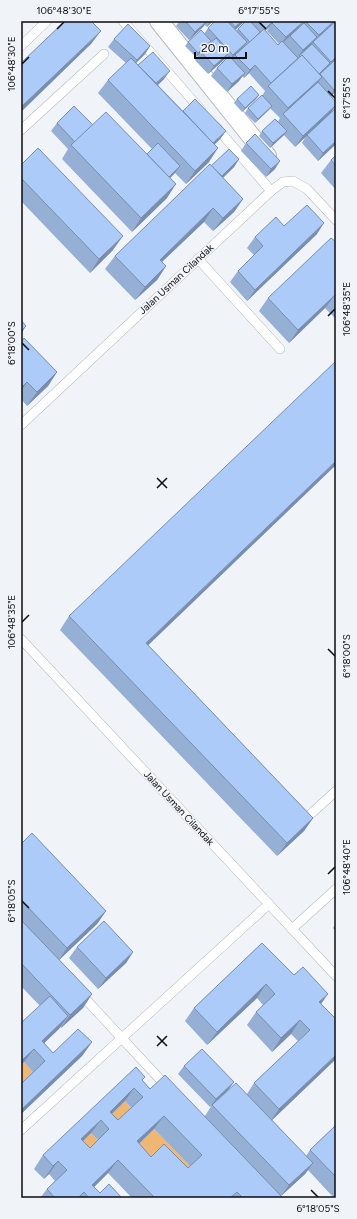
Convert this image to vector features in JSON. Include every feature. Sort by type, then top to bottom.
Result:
[{"type":"street","points":[[158,21],[267,156]]},
{"type":"lane","points":[[21,46],[48,21]]},
{"type":"lane","points":[[123,21],[271,191]]},
{"type":"lane","points":[[21,130],[104,54]]},
{"type":"lane","name":"Jalan Usman Cilandak","points":[[21,425],[271,191],[283,182],[293,181],[307,189],[336,220]]},
{"type":"lane","points":[[198,259],[280,349]]},
{"type":"lane","name":"Jalan Usman Cilandak","points":[[21,639],[336,976]]},
{"type":"lane","points":[[304,820],[336,790]]},
{"type":"lane","points":[[292,929],[336,889]]},
{"type":"lane","points":[[21,1130],[268,904]]},
{"type":"lane","points":[[74,986],[175,1095]]},
{"type":"shaded area","points":[[24,1062],[35,1074],[21,1088],[21,1065]]},
{"type":"shaded area","points":[[125,1101],[133,1111],[109,1134],[100,1125]]},
{"type":"shaded area","points":[[154,1129],[192,1168],[179,1182],[127,1155]]},
{"type":"shaded area","points":[[91,1133],[100,1142],[80,1161],[72,1152]]},
{"type":"building","points":[[65,21],[91,21],[101,31],[21,107],[21,63]]},
{"type":"building","points":[[185,21],[207,21],[195,32]]},
{"type":"building","points":[[215,21],[227,21],[247,42],[233,55],[208,28]]},
{"type":"building","points":[[230,21],[242,21],[235,27]]},
{"type":"building","points":[[246,21],[250,21],[260,32],[250,42],[238,29]]},
{"type":"building","points":[[259,21],[273,21],[266,28]]},
{"type":"building","points":[[274,21],[303,22],[286,37],[272,23]]},
{"type":"building","points":[[334,21],[319,35],[306,22]]},
{"type":"building","points":[[336,21],[336,57],[331,62],[313,42]]},
{"type":"building","points":[[304,23],[317,37],[303,50],[290,36]]},
{"type":"building","points":[[128,24],[150,46],[137,60],[114,39]]},
{"type":"building","points":[[264,29],[278,45],[282,41],[298,58],[271,83],[255,65],[250,70],[235,55]]},
{"type":"building","points":[[201,30],[211,41],[198,53],[188,42]]},
{"type":"building","points":[[216,38],[229,53],[214,66],[201,52]]},
{"type":"building","points":[[312,44],[330,63],[319,74],[302,55],[300,57],[299,56]]},
{"type":"building","points":[[153,52],[170,71],[156,83],[138,65]]},
{"type":"building","points":[[302,55],[322,77],[288,108],[268,86]]},
{"type":"building","points":[[229,56],[245,73],[232,84],[217,68]]},
{"type":"building","points":[[131,58],[218,148],[195,171],[108,80]]},
{"type":"building","points":[[336,59],[336,88],[334,90],[320,74]]},
{"type":"building","points":[[318,82],[336,102],[336,105],[303,136],[283,114]]},
{"type":"building","points":[[251,86],[259,95],[245,108],[237,99]]},
{"type":"building","points":[[262,95],[272,106],[258,119],[248,108]]},
{"type":"building","points":[[195,99],[226,131],[213,143],[183,111]]},
{"type":"building","points":[[74,106],[93,125],[75,142],[57,123]]},
{"type":"building","points":[[336,108],[336,141],[323,153],[307,135]]},
{"type":"building","points":[[106,112],[176,184],[141,218],[71,145]]},
{"type":"building","points":[[275,119],[287,131],[273,143],[262,131]]},
{"type":"building","points":[[255,134],[280,161],[271,169],[246,143]]},
{"type":"building","points":[[158,143],[180,166],[169,177],[147,154]]},
{"type":"building","points":[[38,148],[123,236],[99,259],[21,178],[21,165]]},
{"type":"building","points":[[229,149],[239,159],[222,176],[211,166]]},
{"type":"building","points":[[336,155],[336,166],[331,160]]},
{"type":"building","points":[[210,164],[243,199],[223,218],[213,208],[160,260],[166,266],[145,287],[115,256]]},
{"type":"building","points":[[307,205],[324,223],[255,290],[238,271],[263,246],[255,237],[276,217],[284,226]]},
{"type":"building","points":[[331,238],[336,242],[336,296],[335,295],[298,330],[268,298]]},
{"type":"building","points":[[21,320],[26,326],[21,331]]},
{"type":"building","points":[[24,338],[57,372],[37,392],[27,382],[21,388],[21,342]]},
{"type":"building","points":[[336,361],[336,461],[146,643],[313,818],[287,843],[69,616]]},
{"type":"building","points":[[32,833],[106,911],[67,948],[21,900],[21,844]]},
{"type":"building","points":[[21,920],[92,994],[70,1015],[21,963]]},
{"type":"building","points":[[104,921],[133,952],[106,978],[77,947]]},
{"type":"building","points":[[262,943],[294,975],[303,967],[328,994],[319,1002],[336,1019],[336,1055],[279,1109],[254,1083],[310,1030],[300,1020],[281,1038],[256,1012],[275,994],[266,984],[217,1032],[194,1008]]},
{"type":"building","points":[[50,996],[68,1016],[42,1041],[53,1053],[78,1029],[92,1042],[21,1110],[21,1084],[45,1061],[34,1049],[21,1061],[21,1023]]},
{"type":"building","points":[[202,1049],[234,1082],[216,1099],[184,1066]]},
{"type":"building","points":[[136,1067],[145,1077],[142,1080],[150,1089],[165,1075],[283,1198],[243,1198],[237,1192],[230,1198],[155,1198],[118,1160],[92,1185],[100,1193],[109,1184],[122,1198],[89,1198],[84,1192],[78,1198],[55,1198],[47,1189],[67,1170],[58,1161],[53,1166],[43,1155]],"holes":[[[134,1088],[143,1097],[118,1120],[110,1112]],[[164,1116],[202,1155],[188,1168],[164,1144],[151,1157],[137,1141]],[[101,1120],[109,1129],[90,1148],[81,1139]]]},
{"type":"building","points":[[236,1083],[313,1163],[289,1185],[212,1105]]},
{"type":"building","points":[[336,1125],[336,1177],[310,1150]]}]
